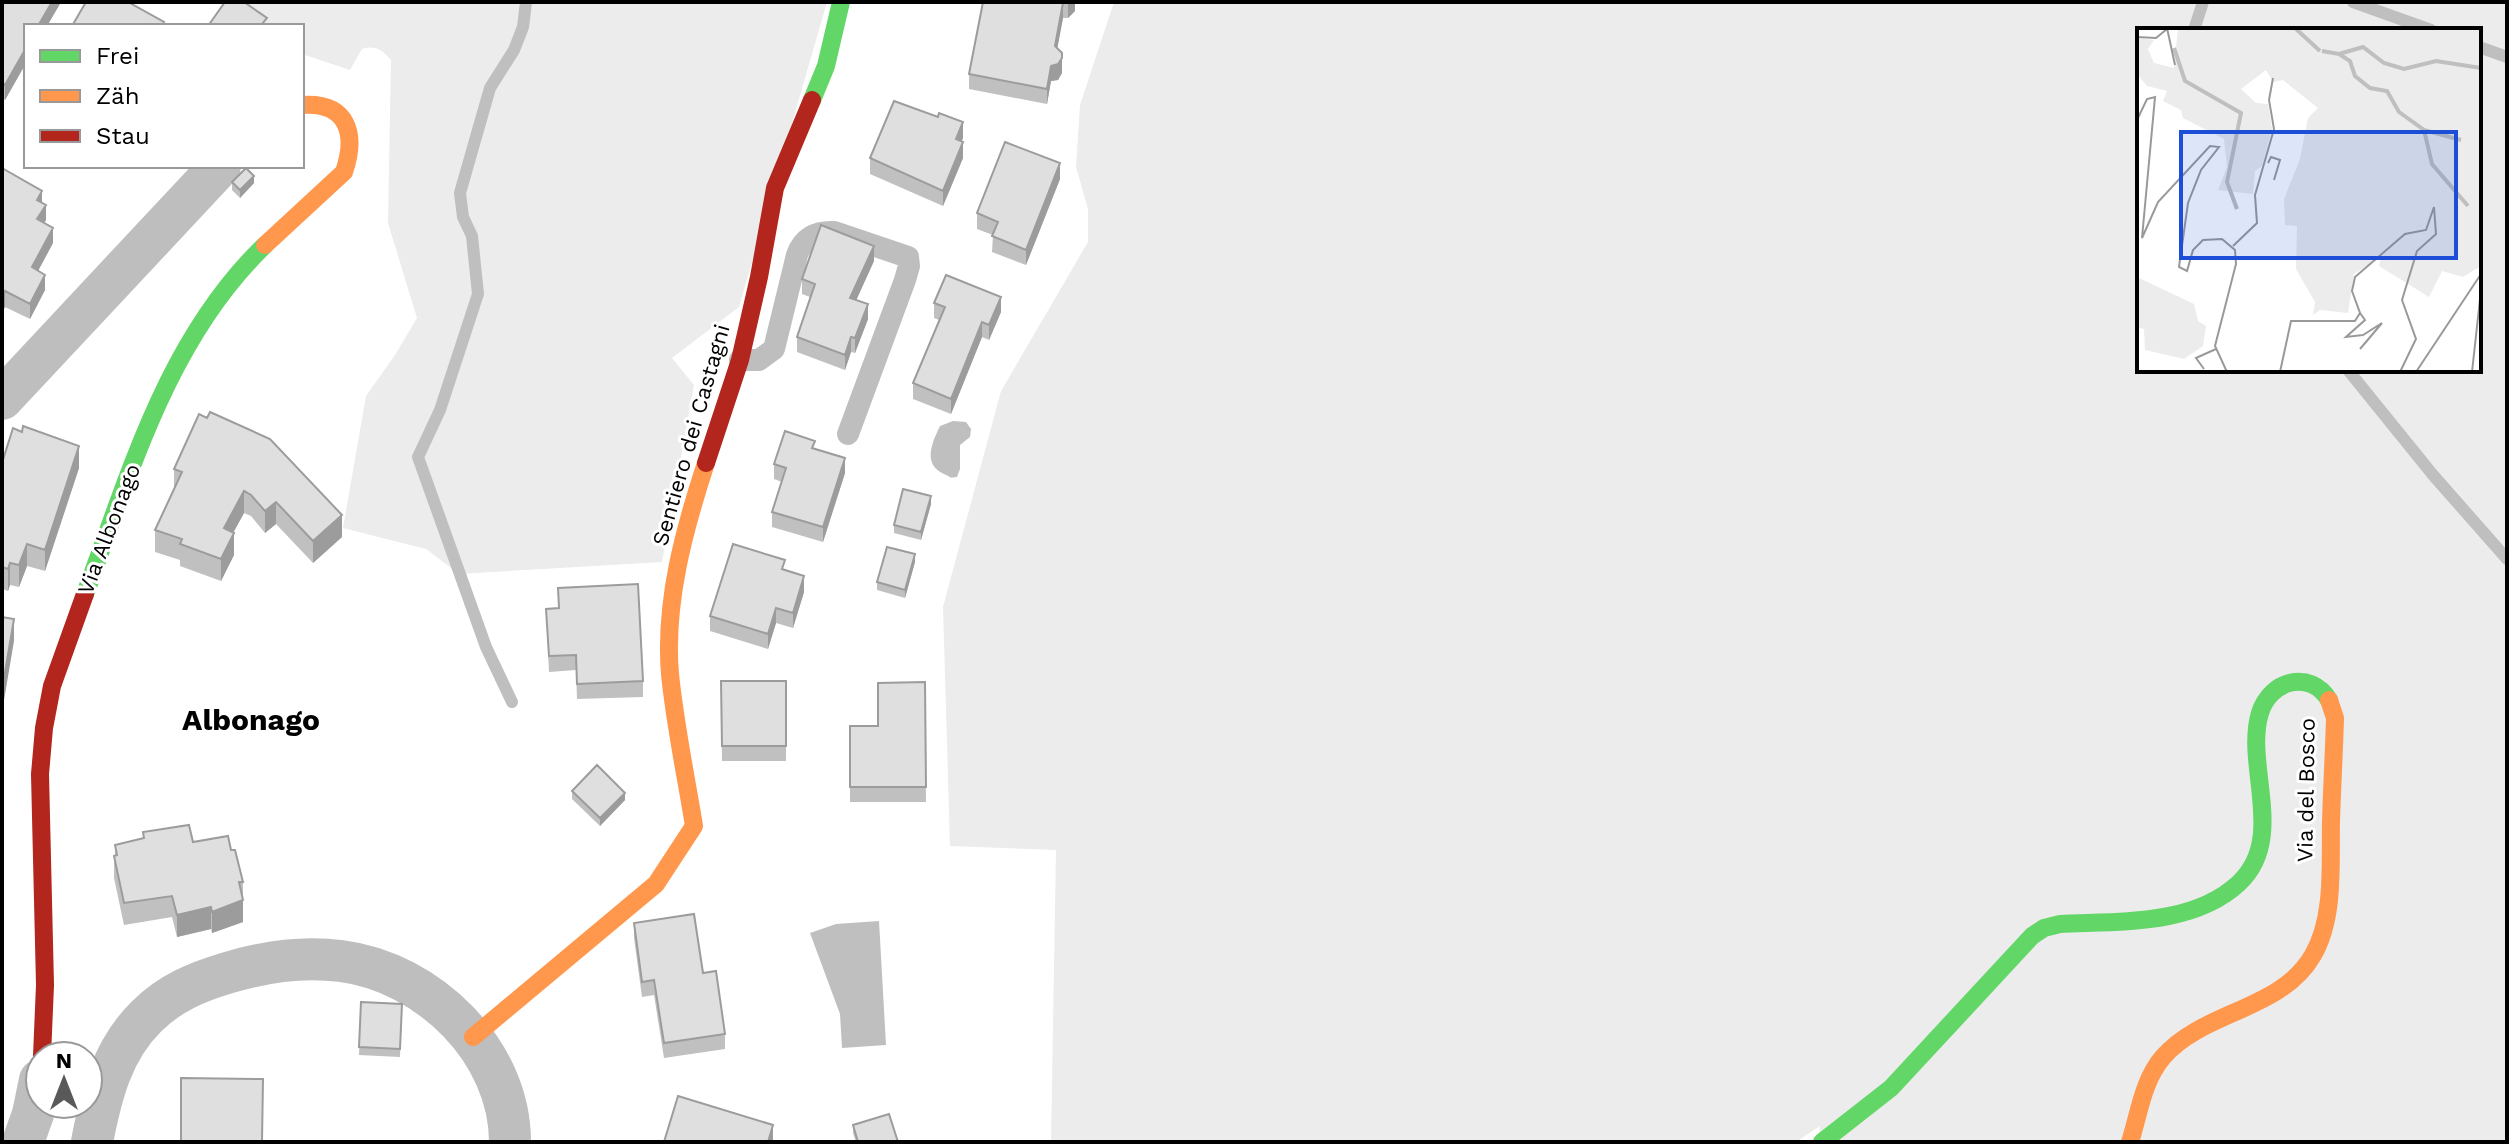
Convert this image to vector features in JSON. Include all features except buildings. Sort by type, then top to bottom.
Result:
[{"type":"street","name":"Sentiero dei Castagni","points":[[473,1037],[656,884],[694,826],[670,673],[673,604],[686,523],[740,360],[775,188],[826,66],[841,2]]},
{"type":"street","name":"Via Albonago","points":[[43,1040],[45,985],[40,774],[52,686],[159,397],[184,346],[243,266],[344,172],[350,160],[351,145],[344,119],[335,109],[323,104],[304,105]]},
{"type":"street","points":[[2,399],[218,168]]},
{"type":"street","name":"Via del Bosco","points":[[1822,1142],[1891,1088],[2032,936],[2044,928],[2060,924],[2175,915],[2201,909],[2232,892],[2243,881],[2256,859],[2262,840],[2257,729],[2260,711],[2266,697],[2290,681],[2317,686],[2329,700],[2335,718],[2328,896],[2322,931],[2313,954],[2302,970],[2283,987],[2196,1030],[2162,1057],[2150,1080],[2130,1142]]},
{"type":"street","points":[[92,1142],[109,1073],[124,1045],[146,1016],[174,993],[204,979],[252,965],[305,959],[343,961],[376,970],[438,1002],[473,1037],[494,1072],[504,1103],[510,1142]]},
{"type":"street","points":[[23,1142],[31,1120]]},
{"type":"lane","points":[[740,360],[759,360],[774,349],[797,255],[801,244],[810,236],[834,232],[916,260],[909,266],[848,434]]},
{"type":"shaded area","points":[[228,2],[827,2],[739,307],[672,358],[694,385],[662,562],[459,574],[426,549],[343,528],[366,396],[417,318],[388,223],[391,60],[378,49],[362,49],[350,70],[304,55],[304,24],[259,24]]},
{"type":"shaded area","points":[[1114,2],[2507,2],[2507,1142],[1818,1142],[1820,1126],[1796,1142],[1051,1142],[1056,850],[950,846],[943,607],[1001,391],[1088,242],[1088,209],[1076,167],[1080,105]]},
{"type":"shaded area","points":[[953,421],[966,422],[971,429],[970,437],[960,445],[957,477],[951,478],[933,465],[931,453],[940,426]]},
{"type":"shaded area","points":[[879,921],[886,1045],[842,1048],[840,1014],[810,933],[836,924]]},
{"type":"waterway","points":[[512,702],[486,647],[418,457],[440,410],[478,294],[472,236],[463,217],[460,193],[490,88],[514,50],[523,27],[526,2]]},
{"type":"waterway","points":[[2195,28],[2203,2]]},
{"type":"waterway","points":[[2353,2],[2425,28]]},
{"type":"waterway","points":[[2481,48],[2507,57]]},
{"type":"waterway","points":[[2350,372],[2433,475],[2507,559]]},
{"type":"traffic: fast","points":[[812,100],[826,66],[841,2]]},
{"type":"traffic: fast","points":[[85,594],[137,454],[178,364],[202,321],[231,282],[265,245]]},
{"type":"traffic: fast","points":[[1822,1142],[1891,1088],[2032,936],[2044,928],[2178,914],[2221,897],[2239,883],[2253,865],[2260,845],[2263,823],[2256,733],[2265,702],[2281,686],[2291,682],[2312,684],[2329,700]]},
{"type":"traffic: slow","points":[[265,245],[344,172],[348,158],[349,133],[339,115],[318,105],[304,105]]},
{"type":"traffic: slow","points":[[473,1037],[656,884],[694,826],[675,712],[669,647],[678,567],[706,463]]},
{"type":"traffic: slow","points":[[2130,1142],[2146,1087],[2163,1057],[2199,1029],[2282,988],[2299,974],[2320,940],[2328,907],[2331,873],[2335,718],[2329,700]]},
{"type":"traffic: jam","points":[[706,463],[740,360],[775,188],[812,100]]},
{"type":"traffic: jam","points":[[43,1040],[45,985],[40,774],[44,728],[52,686],[85,594]]},
{"type":"district","name":"Albonago","points":[[251,719]]}]
